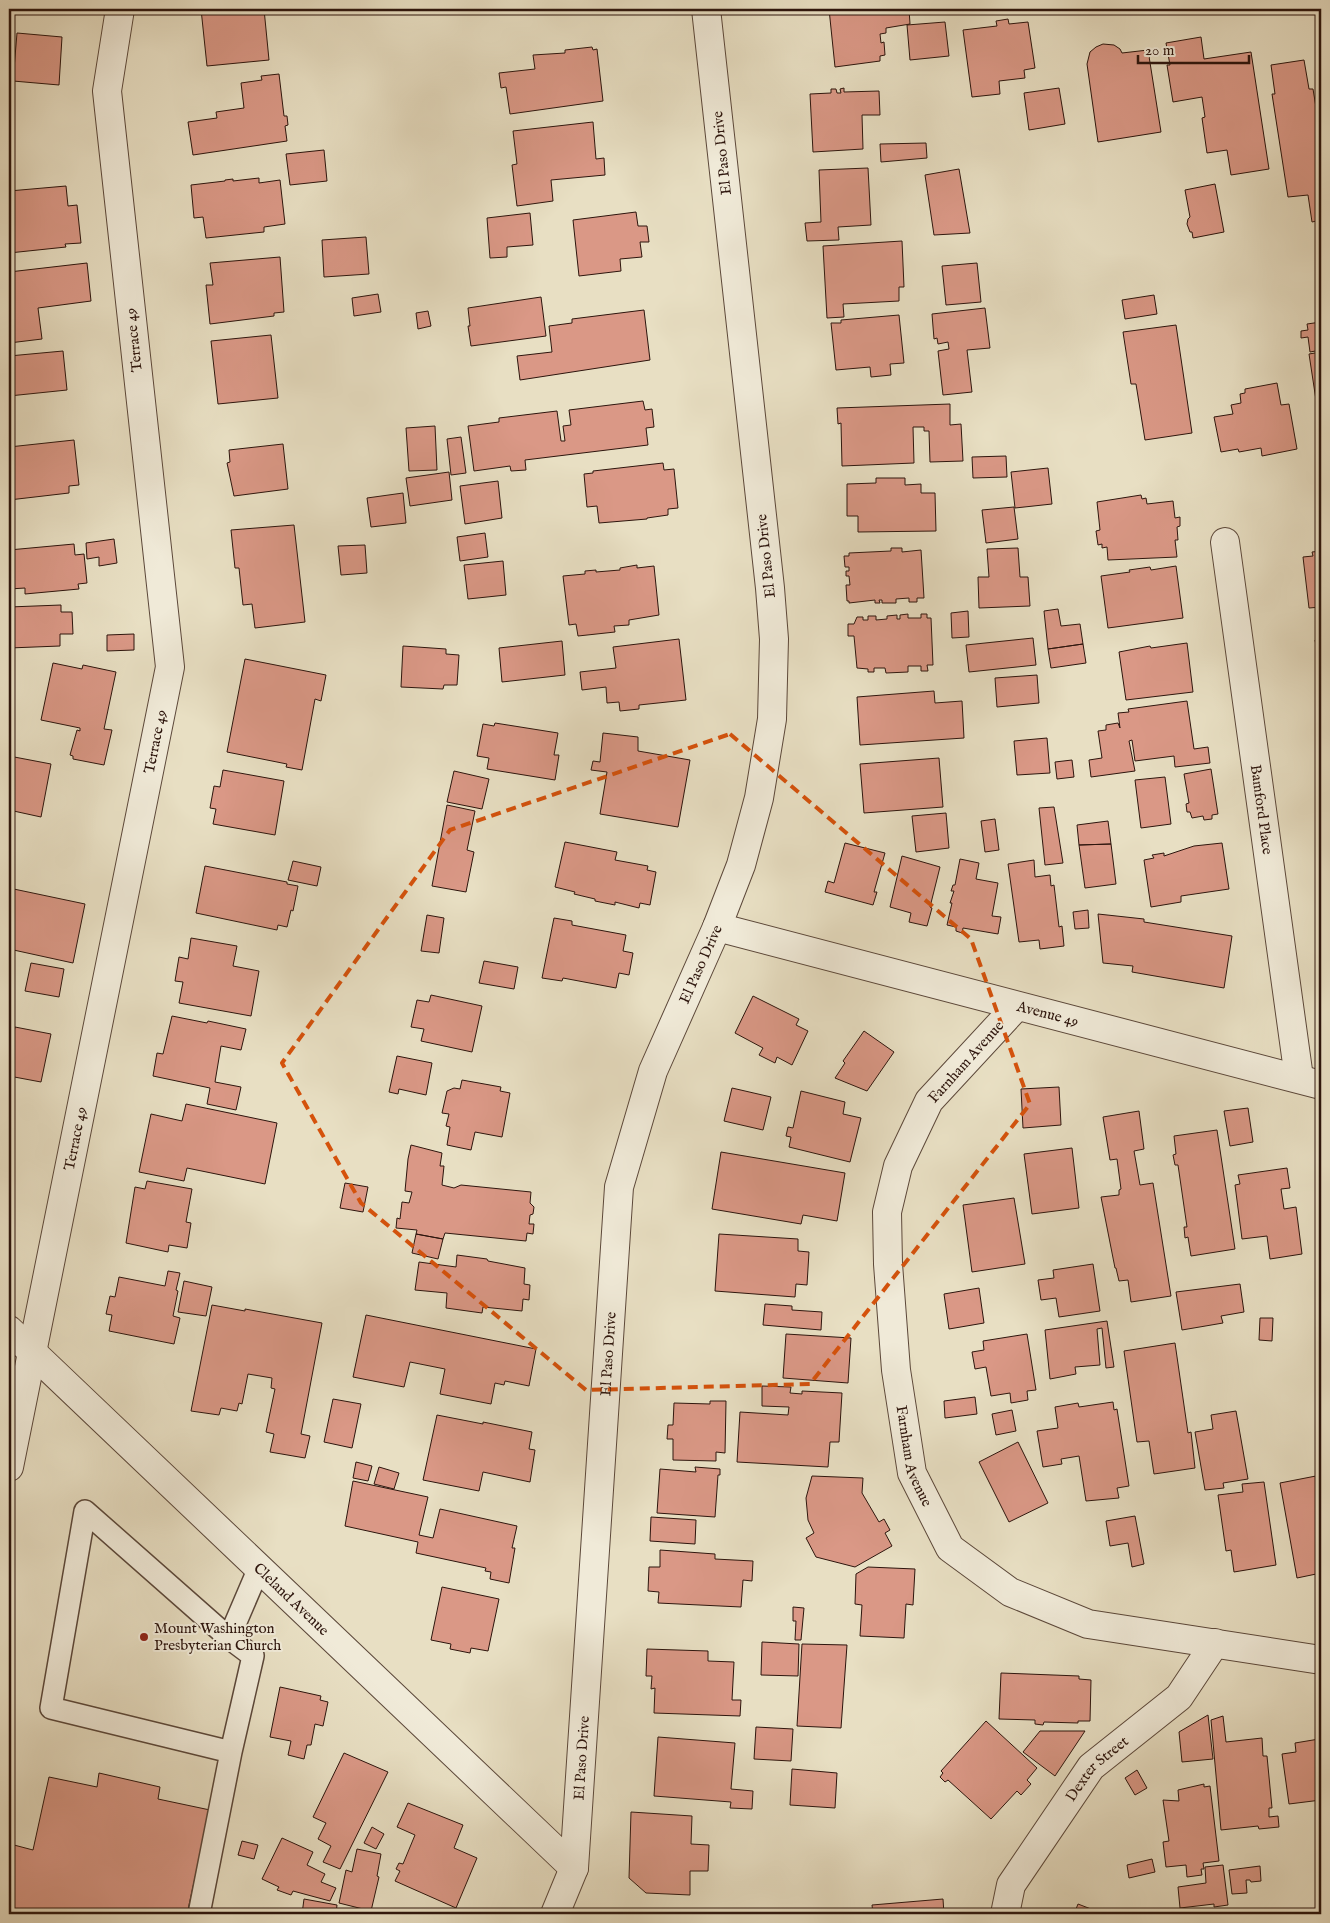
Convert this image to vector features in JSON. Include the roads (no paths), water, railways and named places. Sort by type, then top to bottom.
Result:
[{"type":"street","name":"Terrace 49","points":[[9,1466],[170,667],[107,92],[120,9]]},
{"type":"street","name":"El Paso Drive","points":[[555,1914],[574,1868],[619,1187],[653,1071],[741,865],[760,798],[772,719],[774,640],[770,588],[706,9]]},
{"type":"street","name":"Bamford Place","points":[[1225,542],[1310,1082]]},
{"type":"street","name":"Avenue 49","points":[[716,927],[1016,1007],[1310,1082]]},
{"type":"street","name":"Farnham Avenue","points":[[1016,1007],[930,1101],[898,1166],[887,1212],[888,1264],[896,1370],[912,1473],[950,1548],[1010,1592],[1088,1624],[1321,1660]]},
{"type":"street","name":"Cleland Avenue","points":[[9,1330],[574,1868]]},
{"type":"street","name":"Dexter Street","points":[[1005,1914],[1011,1885],[1091,1767],[1179,1697],[1215,1643]]},
{"type":"lane","points":[[200,1914],[231,1752],[253,1656],[229,1638],[85,1511],[51,1708],[231,1752]]},
{"type":"lane","points":[[229,1638],[259,1568]]},
{"type":"place","name":"Mount Washington Presbyterian Church","points":[[144,1637]]}]
